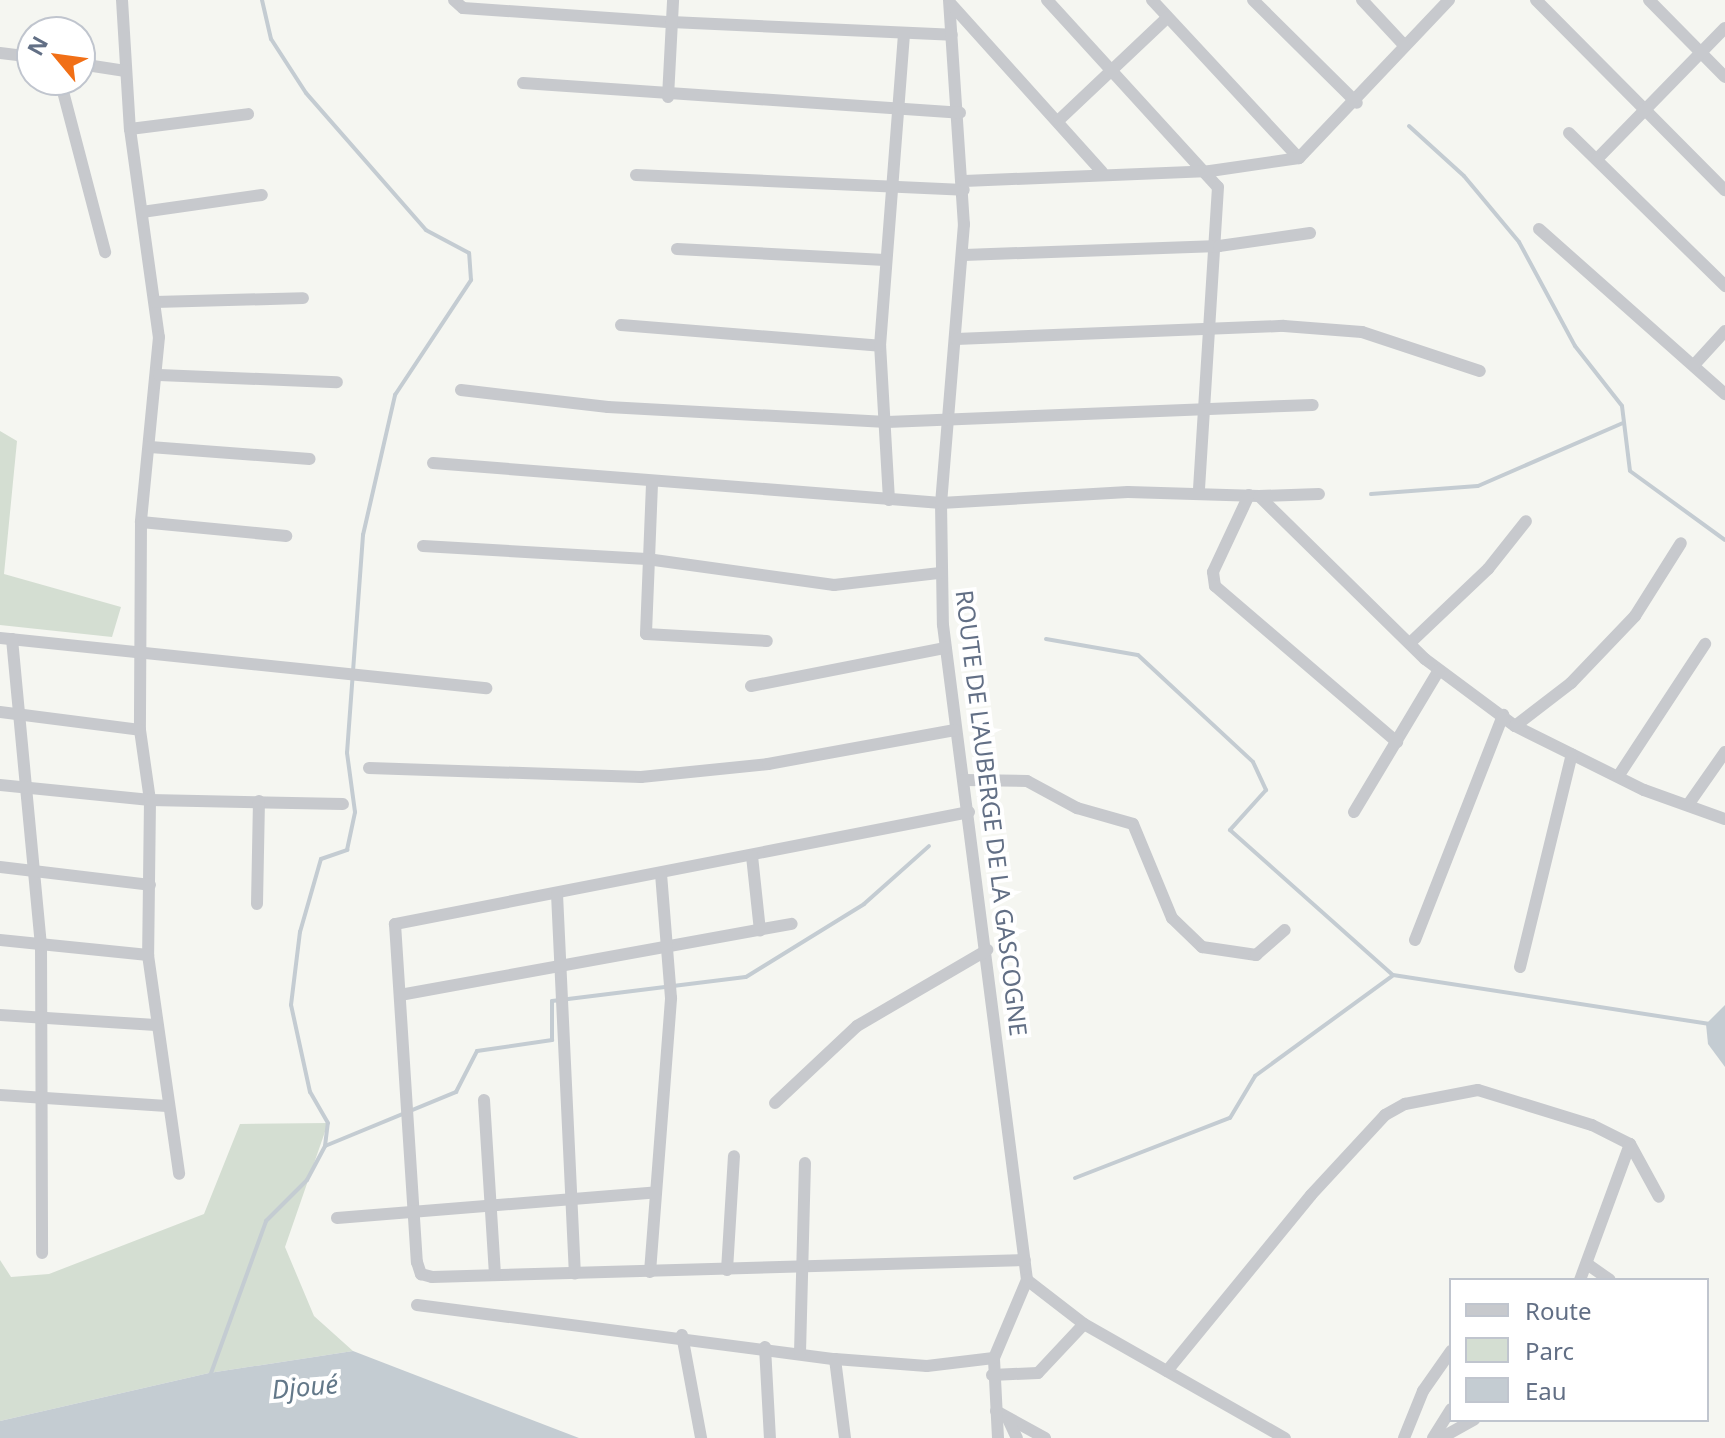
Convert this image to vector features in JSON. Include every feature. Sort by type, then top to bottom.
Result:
[{"type":"street","points":[[122,0],[130,129],[155,302],[159,375],[141,522],[140,730],[150,800],[148,955],[179,1174]]},
{"type":"street","points":[[454,0],[463,8],[671,22],[952,35]]},
{"type":"street","points":[[668,97],[673,0]]},
{"type":"street","points":[[1047,0],[1210,171],[1219,246],[1209,330],[1199,493]]},
{"type":"street","points":[[1153,0],[1299,158]]},
{"type":"street","points":[[1253,0],[1357,103]]},
{"type":"street","points":[[1362,0],[1404,45]]},
{"type":"street","points":[[636,175],[964,186],[1102,172],[1210,171],[1299,158],[1357,103],[1404,45],[1449,0]]},
{"type":"street","points":[[1536,0],[1725,190]]},
{"type":"street","points":[[1649,0],[1725,77]]},
{"type":"street","points":[[949,2],[1059,120],[1102,172]]},
{"type":"street","name":"ROUTE DE L'AUBERGE DE LA GASCOGNE","points":[[949,2],[960,113],[964,255],[941,503],[940,573],[955,730],[969,812],[1027,1280]]},
{"type":"street","points":[[1059,120],[1167,18]]},
{"type":"street","points":[[1597,159],[1725,28]]},
{"type":"street","points":[[889,500],[887,422],[880,346],[885,260],[895,186],[904,33]]},
{"type":"street","points":[[96,66],[125,71]]},
{"type":"street","points":[[523,83],[668,97],[960,113]]},
{"type":"street","points":[[64,96],[105,252]]},
{"type":"street","points":[[130,129],[248,114]]},
{"type":"street","points":[[1569,133],[1725,286]]},
{"type":"street","points":[[142,212],[262,195]]},
{"type":"street","points":[[1539,229],[1725,394]]},
{"type":"street","points":[[964,255],[1219,246],[1310,233]]},
{"type":"street","points":[[677,249],[885,260]]},
{"type":"street","points":[[155,302],[303,298]]},
{"type":"street","points":[[621,325],[880,346]]},
{"type":"street","points":[[956,339],[1209,330],[1362,332],[1480,371]]},
{"type":"street","points":[[1694,365],[1725,331]]},
{"type":"street","points":[[159,375],[337,382]]},
{"type":"street","points":[[461,390],[608,407],[887,422],[949,422],[1313,405]]},
{"type":"street","points":[[150,447],[310,459]]},
{"type":"street","points":[[433,463],[652,484],[941,503],[1199,493],[1319,494]]},
{"type":"street","points":[[652,484],[646,634],[767,641]]},
{"type":"street","points":[[1254,495],[1439,670],[1515,726],[1619,775],[1725,819]]},
{"type":"street","points":[[1254,495],[1213,572],[1215,586],[1397,742]]},
{"type":"street","points":[[1410,643],[1488,569],[1526,521]]},
{"type":"street","points":[[141,522],[286,536]]},
{"type":"street","points":[[1515,726],[1571,683],[1626,627],[1681,543]]},
{"type":"street","points":[[423,546],[647,559],[834,585],[940,573]]},
{"type":"street","points":[[42,1253],[42,1094],[38,1017],[41,945],[19,714],[6,638],[486,688]]},
{"type":"street","points":[[1619,775],[1705,644]]},
{"type":"street","points":[[751,686],[945,648]]},
{"type":"street","points":[[1354,812],[1439,670]]},
{"type":"street","points":[[0,712],[140,730]]},
{"type":"street","points":[[1415,940],[1503,715]]},
{"type":"street","points":[[369,768],[641,777],[768,764],[955,730]]},
{"type":"street","points":[[1690,802],[1725,752]]},
{"type":"street","points":[[1520,967],[1572,754]]},
{"type":"street","points":[[964,780],[1027,781],[1077,808],[1133,824],[1172,918],[1202,947],[1256,955],[1285,930]]},
{"type":"street","points":[[0,785],[150,800],[343,804]]},
{"type":"street","points":[[257,904],[259,801]]},
{"type":"street","points":[[969,812],[395,924],[421,1274],[800,1269],[1025,1260]]},
{"type":"street","points":[[752,856],[760,931]]},
{"type":"street","points":[[0,867],[36,868],[150,885]]},
{"type":"street","points":[[650,1272],[651,1193],[671,998],[661,874]]},
{"type":"street","points":[[557,894],[565,968],[575,1199],[575,1274]]},
{"type":"street","points":[[400,995],[667,950],[792,924]]},
{"type":"street","points":[[0,940],[148,955]]},
{"type":"street","points":[[775,1103],[857,1026],[987,950]]},
{"type":"street","points":[[0,1015],[156,1025]]},
{"type":"street","points":[[1167,1371],[1311,1195],[1385,1115],[1405,1104],[1478,1090],[1630,1144],[1659,1197]]},
{"type":"street","points":[[0,1095],[42,1094],[167,1106]]},
{"type":"street","points":[[484,1100],[495,1275]]},
{"type":"street","points":[[1581,1278],[1590,1266],[1630,1144]]},
{"type":"street","points":[[727,1270],[734,1156]]},
{"type":"street","points":[[800,1353],[805,1163]]},
{"type":"street","points":[[337,1218],[651,1193]]},
{"type":"street","points":[[1590,1266],[1607,1278]]},
{"type":"street","points":[[998,1438],[992,1375],[994,1358],[1027,1280],[1084,1324],[1285,1438]]},
{"type":"street","points":[[417,1305],[682,1335],[835,1359],[927,1366],[994,1358]]},
{"type":"street","points":[[992,1375],[1038,1373],[1084,1324]]},
{"type":"street","points":[[682,1335],[701,1438]]},
{"type":"street","points":[[765,1347],[770,1438]]},
{"type":"street","points":[[1404,1438],[1423,1391],[1449,1354]]},
{"type":"street","points":[[835,1359],[845,1438]]},
{"type":"street","points":[[996,1411],[1045,1438]]},
{"type":"street","points":[[1433,1438],[1449,1412]]},
{"type":"street","points":[[1008,1419],[1017,1438]]},
{"type":"street","points":[[1441,1438],[1470,1422]]},
{"type":"green space","points":[[0,431],[17,441],[4,574],[121,607],[112,637],[0,625]]},
{"type":"green space","points":[[328,1123],[285,1247],[314,1316],[353,1351],[209,1373],[0,1421],[0,1260],[11,1277],[49,1274],[204,1214],[240,1124]]},
{"type":"water","points":[[1725,1005],[1725,1067],[1708,1044],[1706,1024]]},
{"type":"water","name":"Djoué","points":[[353,1351],[579,1438],[0,1438],[0,1421],[209,1373]]},
{"type":"waterway","points":[[210,1376],[266,1221],[307,1180],[325,1146],[328,1123],[310,1092],[291,1005],[300,932],[321,859],[347,850],[355,812],[347,753],[363,535],[395,395],[471,280],[469,253],[426,230],[306,93],[271,39],[262,0]]},
{"type":"waterway","points":[[1409,126],[1464,176],[1519,242],[1575,346],[1622,406],[1630,471],[1725,540]]},
{"type":"waterway","points":[[1371,494],[1478,486],[1623,423]]},
{"type":"waterway","points":[[1046,639],[1138,655],[1253,762],[1266,790],[1230,830],[1393,975],[1708,1024]]},
{"type":"waterway","points":[[325,1146],[456,1092],[477,1051],[552,1040],[552,1001],[746,977],[864,904],[929,846]]},
{"type":"waterway","points":[[1075,1178],[1230,1118],[1255,1076],[1392,976]]}]
